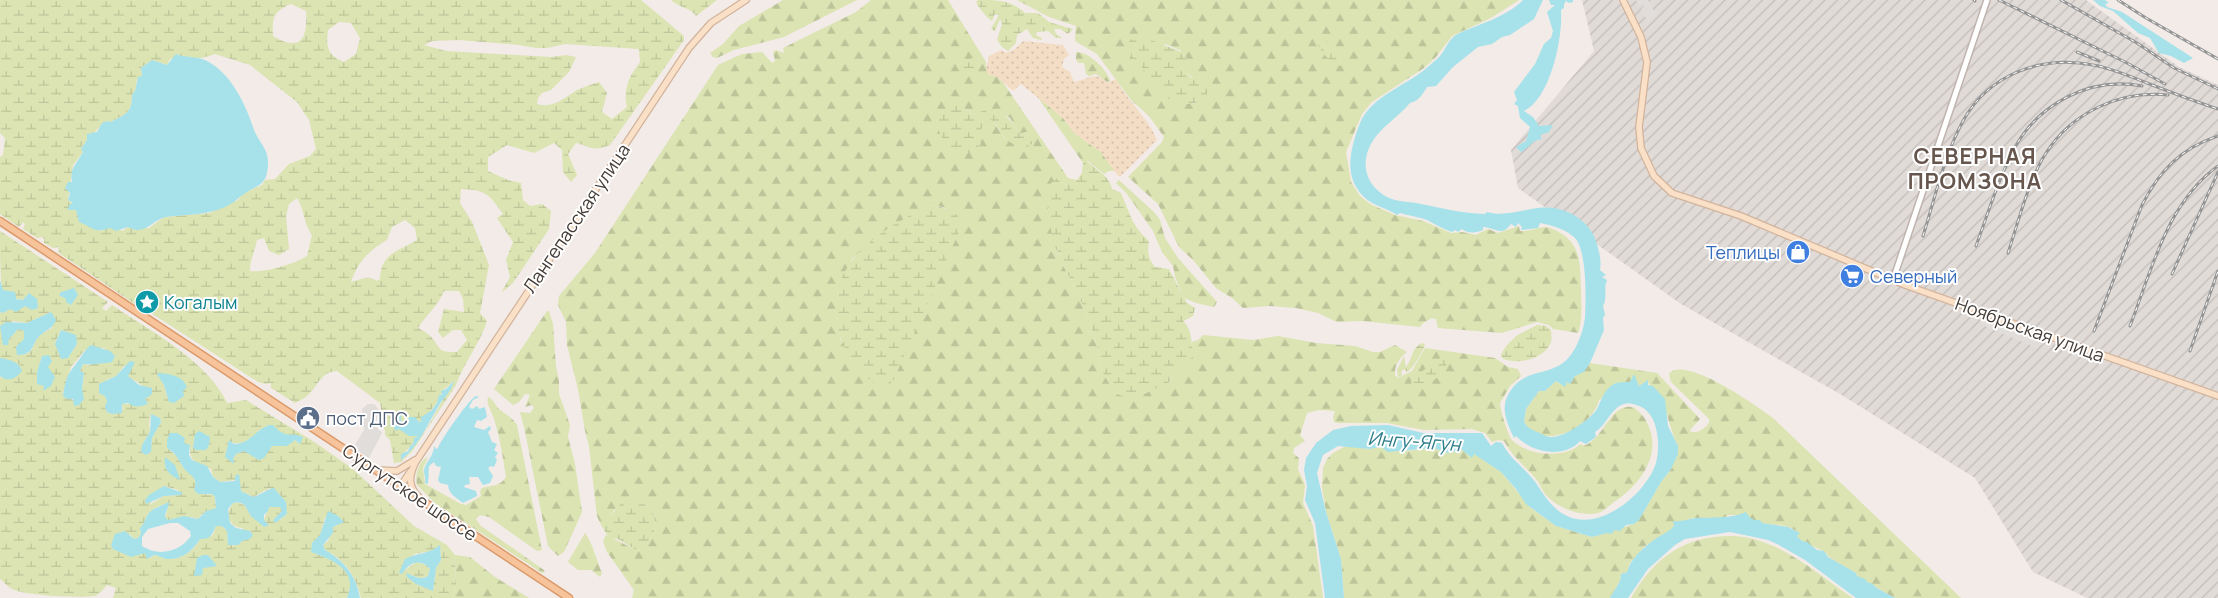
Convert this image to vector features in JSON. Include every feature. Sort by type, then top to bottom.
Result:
[{"type":"main road","name":"Лангепасская улица","points":[[422,453],[689,48],[711,23],[746,0]]},
{"type":"main road","name":"Ноябрьская улица","points":[[1623,0],[1641,37],[1647,62],[1639,127],[1641,148],[1648,166],[1660,184],[1679,197],[1741,216],[1893,280],[2218,396]]},
{"type":"main road","name":"Сургутское шоссе","points":[[0,221],[569,598]]},
{"type":"main road","points":[[398,485],[422,453]]},
{"type":"main road","points":[[398,485],[405,468],[422,453]]},
{"type":"main road","points":[[415,463],[410,478],[412,487],[417,495],[436,510]]},
{"type":"main road","points":[[372,467],[389,472],[405,468]]},
{"type":"street","points":[[1893,280],[1987,0]]},
{"type":"shaded area","name":"СЕВЕРНАЯ ПРОМЗОНА","points":[[1582,0],[2086,0],[2179,67],[2218,85],[2218,598],[2087,598],[2033,572],[1975,478],[1840,394],[1681,304],[1518,188],[1511,150],[1594,51]]},
{"type":"shaded area","points":[[1636,0],[1648,0],[1657,16],[1648,22],[1641,9],[1644,6],[1642,4],[1639,6]]},
{"type":"shaded area","points":[[1982,317],[2040,341],[2037,348],[1979,324]]},
{"type":"shaded area","points":[[368,404],[374,404],[379,410],[375,425],[382,433],[369,458],[353,448],[364,430],[362,409]]},
{"type":"green space","points":[[0,0],[641,0],[684,36],[684,40],[610,145],[592,148],[576,143],[568,154],[577,175],[571,182],[563,172],[562,150],[554,143],[534,153],[507,145],[488,157],[488,171],[508,180],[521,183],[523,200],[530,206],[542,204],[551,211],[549,229],[513,283],[501,293],[510,277],[506,260],[513,242],[497,218],[503,214],[486,194],[461,189],[460,203],[472,222],[489,265],[480,313],[487,321],[456,385],[413,450],[401,462],[394,463],[390,440],[385,435],[385,430],[378,423],[380,403],[337,371],[324,376],[305,398],[295,403],[271,388],[271,383],[258,382],[151,313],[160,298],[146,289],[135,304],[59,253],[58,247],[53,248],[44,243],[42,237],[37,238],[23,229],[25,224],[23,222],[19,227],[0,214],[0,157],[3,155],[5,138],[0,133]],"holes":[[[291,4],[306,11],[306,29],[301,40],[296,43],[283,41],[273,36],[275,16],[280,10]],[[339,22],[351,23],[360,38],[356,54],[344,62],[338,59],[329,50],[328,30]],[[459,40],[536,48],[547,48],[565,44],[639,49],[640,62],[626,88],[627,107],[612,119],[602,112],[607,93],[599,82],[577,90],[553,104],[537,104],[538,98],[542,93],[551,90],[569,72],[576,57],[566,55],[551,57],[446,51],[424,45],[432,41]],[[215,54],[250,65],[297,102],[309,120],[316,149],[310,156],[289,164],[275,179],[265,180],[262,185],[242,194],[238,200],[209,213],[164,217],[149,228],[128,227],[123,231],[110,227],[101,231],[81,222],[76,210],[68,210],[73,204],[68,200],[73,165],[83,152],[81,148],[104,123],[107,121],[111,122],[127,112],[131,106],[137,79],[142,77],[141,68],[152,60],[167,65],[170,59],[204,57]],[[297,198],[312,235],[307,256],[279,267],[263,271],[250,271],[257,240],[264,238],[269,251],[279,255],[289,249],[286,216],[289,204]],[[405,220],[415,228],[417,240],[387,258],[383,264],[380,279],[377,281],[367,278],[351,282],[365,257],[387,240],[392,227]],[[444,291],[459,291],[463,299],[464,312],[444,309],[438,332],[443,338],[453,330],[461,330],[467,340],[457,352],[442,350],[429,335],[418,328],[439,301]],[[453,382],[427,428],[403,459],[403,454],[420,436],[393,426],[395,417],[401,414],[401,422],[404,423],[414,417],[419,422],[437,403],[444,389]]]},
{"type":"green space","points":[[671,0],[717,0],[696,16],[691,11]]},
{"type":"green space","points":[[783,0],[857,0],[784,37],[734,50],[717,58],[713,57],[710,53],[723,44],[739,26]]},
{"type":"green space","points":[[871,0],[948,0],[986,62],[986,69],[1002,81],[1068,178],[1068,185],[1060,182],[1048,206],[1056,250],[1062,258],[1064,267],[1079,296],[1090,324],[1100,356],[1101,370],[1116,394],[1154,389],[1168,383],[1188,359],[1192,358],[1192,342],[1198,340],[1203,335],[1253,340],[1278,336],[1316,343],[1355,346],[1373,352],[1380,352],[1395,345],[1407,352],[1397,365],[1395,375],[1398,378],[1412,371],[1425,348],[1495,358],[1508,367],[1518,369],[1521,376],[1510,386],[1500,403],[1506,428],[1512,440],[1536,452],[1556,454],[1565,452],[1581,444],[1583,446],[1590,443],[1617,411],[1631,407],[1639,411],[1644,417],[1651,431],[1651,455],[1641,477],[1624,495],[1604,510],[1592,514],[1579,513],[1559,506],[1549,498],[1536,479],[1504,441],[1492,442],[1485,433],[1472,429],[1424,430],[1387,423],[1339,423],[1334,422],[1335,411],[1319,410],[1307,413],[1300,435],[1305,441],[1294,448],[1293,453],[1299,458],[1298,469],[1305,485],[1303,503],[1313,526],[1323,598],[632,598],[634,590],[607,552],[603,541],[606,535],[636,550],[640,549],[650,541],[656,524],[651,509],[636,499],[614,510],[609,520],[601,525],[597,516],[589,446],[567,345],[566,322],[558,305],[559,296],[595,253],[718,65],[742,54],[762,52],[772,63],[775,61],[773,52],[776,50],[784,53],[783,48],[856,12]],"holes":[[[988,108],[1010,118],[1019,134],[1030,131],[1005,139],[993,121],[989,119],[981,128],[981,139],[966,109],[974,115]],[[932,205],[947,208],[841,342],[837,319],[838,293],[852,259],[889,228]]]},
{"type":"green space","points":[[978,0],[1009,3],[1025,13],[1038,13],[1049,22],[1073,29],[1068,34],[1060,29],[1054,29],[1056,34],[1062,38],[1056,37],[1048,31],[1037,32],[1036,35],[1042,38],[1041,40],[1033,38],[1027,29],[1017,35],[1016,43],[1008,51],[997,40],[1002,24],[1000,19],[995,31],[991,29],[999,15],[995,14],[992,21],[979,7],[976,2]]},
{"type":"green space","points":[[1017,0],[1519,0],[1491,18],[1452,36],[1436,57],[1424,68],[1372,102],[1362,114],[1346,152],[1351,182],[1360,196],[1370,204],[1395,215],[1423,221],[1451,233],[1462,232],[1476,235],[1488,229],[1498,233],[1519,226],[1520,231],[1547,227],[1560,233],[1574,246],[1579,261],[1581,322],[1578,333],[1553,329],[1549,325],[1537,322],[1502,333],[1438,328],[1436,319],[1432,318],[1420,327],[1362,321],[1337,322],[1318,313],[1296,308],[1269,306],[1243,308],[1216,288],[1193,260],[1179,247],[1158,204],[1128,177],[1162,142],[1164,137],[1149,116],[1131,100],[1097,54],[1075,41],[1076,26],[1049,17]],"holes":[[[1165,44],[1180,50],[1188,61],[1185,72],[1195,79],[1200,77],[1206,96],[1193,104],[1150,78],[1140,64]]]},
{"type":"green space","points":[[1320,34],[1345,60],[1341,66],[1328,59],[1323,53],[1315,39]]},
{"type":"green space","points":[[1141,36],[1184,53],[1188,61],[1185,72],[1192,78],[1203,77],[1207,84],[1208,92],[1203,98],[1198,102],[1184,104],[1171,100],[1159,91],[1126,47],[1130,40]]},
{"type":"green space","points":[[1076,52],[1086,55],[1097,62],[1105,71],[1110,81],[1107,82],[1096,74],[1089,76],[1086,74],[1084,63],[1079,63],[1076,60]]},
{"type":"green space","points":[[972,58],[978,62],[979,68],[971,75],[966,75],[963,66],[965,62]]},
{"type":"green space","points":[[1037,96],[1064,119],[1074,133],[1101,152],[1115,171],[1109,171],[1104,174],[1088,161],[1083,163]]},
{"type":"green space","points":[[958,104],[974,115],[988,108],[999,112],[1010,120],[1019,134],[1030,131],[1034,134],[1033,143],[1026,148],[1011,143],[989,119],[982,128],[981,145],[968,153],[955,153],[942,139],[939,130],[939,119],[941,112]]},
{"type":"green space","points":[[1087,161],[1108,180],[1112,189],[1121,193],[1135,224],[1149,241],[1148,248],[1151,261],[1155,267],[1169,269],[1187,303],[1195,308],[1193,316],[1183,321],[1190,333],[1192,358],[1188,359],[1168,383],[1138,397],[1126,397],[1116,394],[1101,370],[1100,356],[1090,324],[1079,296],[1064,267],[1062,258],[1053,245],[1048,206],[1049,185],[1057,178],[1060,182],[1067,185],[1068,178],[1077,180],[1082,173],[1083,163]]},
{"type":"green space","points":[[1119,180],[1155,213],[1160,220],[1165,238],[1178,258],[1217,302],[1214,307],[1184,298],[1175,277],[1173,266],[1162,252],[1153,231],[1127,194],[1116,183]]},
{"type":"green space","points":[[932,205],[950,211],[963,223],[893,381],[884,387],[871,381],[861,372],[852,361],[843,343],[839,333],[837,318],[840,285],[848,266],[868,244],[907,217]]},
{"type":"green space","points":[[0,231],[108,302],[102,308],[106,311],[112,305],[160,336],[192,360],[206,373],[227,403],[246,400],[316,443],[353,469],[414,526],[447,545],[455,555],[456,586],[452,598],[361,598],[349,570],[325,550],[323,545],[328,541],[333,527],[338,525],[325,517],[320,536],[312,543],[314,553],[335,562],[351,578],[352,583],[347,598],[113,598],[116,588],[107,585],[95,596],[66,597],[29,593],[9,587],[0,579],[0,376],[2,378],[20,365],[0,358],[0,312],[3,313],[10,309],[17,311],[25,306],[30,293],[23,300],[17,299],[6,293],[2,288]],"holes":[[[51,312],[52,328],[41,334],[28,353],[17,355],[17,347],[24,340],[24,331],[18,329],[9,339],[12,321],[27,323]],[[61,330],[69,334],[77,344],[68,358],[55,343]],[[105,348],[100,362],[89,365],[83,364],[80,371],[84,373],[82,389],[74,401],[63,393],[71,367],[85,350]],[[42,356],[48,367],[44,391],[44,386],[37,372]],[[124,366],[131,369],[128,376],[131,380],[136,381],[152,393],[145,399],[148,404],[122,404],[123,409],[112,414],[107,412],[105,407],[107,401],[105,396],[106,380],[116,376]],[[158,374],[184,396],[169,402],[164,385]],[[151,414],[160,418],[161,422],[152,438],[152,444],[142,445],[150,432],[149,424]],[[259,430],[288,436],[300,436],[300,444],[295,440],[283,446],[272,446],[266,454],[256,459],[253,455],[244,451],[236,454],[233,459],[227,449],[229,441],[233,443],[246,442]],[[190,445],[192,459],[211,469],[213,477],[220,482],[235,480],[235,476],[239,481],[241,491],[253,497],[270,488],[287,514],[280,520],[273,520],[282,511],[280,507],[269,507],[264,520],[259,522],[245,506],[233,503],[230,507],[229,520],[234,525],[243,528],[242,541],[233,546],[227,539],[227,531],[222,526],[216,525],[213,535],[200,539],[194,548],[182,557],[166,559],[154,555],[150,558],[141,552],[137,555],[129,533],[134,539],[138,538],[141,534],[140,528],[149,513],[161,505],[169,503],[165,518],[168,520],[192,517],[198,519],[202,514],[216,508],[215,497],[212,494],[207,495],[196,483],[193,475],[184,469],[177,456],[167,448]],[[164,486],[178,490],[180,495],[164,496],[149,505]],[[440,546],[441,560],[436,568],[433,590],[418,584],[411,574],[419,578],[428,576],[430,569],[427,565],[416,562],[404,571],[414,554],[432,551]]]},
{"type":"green space","points":[[547,311],[549,311],[553,324],[559,394],[570,425],[568,437],[575,464],[582,512],[564,552],[558,556],[548,546],[520,412],[530,413],[534,408],[532,405],[525,407],[530,395],[525,394],[519,402],[513,405],[494,389]]},
{"type":"green space","points":[[1537,325],[1546,326],[1551,330],[1551,342],[1543,353],[1537,357],[1522,361],[1502,358],[1501,354],[1516,336]]},
{"type":"green space","points":[[1423,343],[1425,345],[1415,364],[1407,372],[1404,369],[1401,372],[1402,376],[1398,377],[1397,370],[1404,356],[1406,367],[1416,347]]},
{"type":"green space","points":[[1442,356],[1447,358],[1446,370],[1439,377],[1415,390],[1412,389],[1411,381],[1425,369],[1432,366]]},
{"type":"green space","points":[[1590,363],[1657,373],[1700,419],[1690,430],[1691,432],[1703,429],[1709,423],[1709,419],[1671,382],[1669,374],[1677,370],[1689,371],[1705,376],[1753,404],[1773,418],[1961,598],[1894,598],[1857,576],[1856,573],[1829,557],[1824,551],[1802,541],[1796,536],[1799,533],[1789,527],[1760,523],[1754,521],[1746,513],[1729,515],[1721,519],[1694,518],[1678,522],[1670,531],[1645,546],[1630,563],[1627,572],[1621,574],[1620,581],[1610,598],[1344,598],[1341,559],[1326,512],[1322,487],[1323,468],[1327,459],[1333,453],[1346,446],[1369,449],[1381,447],[1407,451],[1434,448],[1447,453],[1462,450],[1472,455],[1473,453],[1501,472],[1531,508],[1556,526],[1592,537],[1634,524],[1671,469],[1678,446],[1661,399],[1649,385],[1648,381],[1639,386],[1634,375],[1630,382],[1599,400],[1595,410],[1587,419],[1566,433],[1554,436],[1542,435],[1532,431],[1524,422],[1526,409],[1539,391],[1545,391],[1556,381],[1560,384],[1567,382],[1570,384],[1575,376]]},
{"type":"green space","points":[[488,397],[517,425],[542,550],[537,551],[489,517],[480,515],[476,519],[481,526],[544,570],[545,572],[542,573],[435,503],[417,485],[418,469],[428,457],[423,468],[425,484],[461,504],[466,505],[481,496],[480,491],[482,488],[498,484],[504,480],[506,477],[501,448],[493,416],[488,405]]},
{"type":"green space","points":[[636,499],[651,509],[656,524],[652,537],[647,544],[636,550],[618,539],[609,538],[601,525],[624,500]]},
{"type":"green space","points":[[585,533],[602,573],[600,577],[591,570],[578,570],[568,562]]},
{"type":"green space","points":[[1732,536],[1749,538],[1781,550],[1811,568],[1853,598],[1631,598],[1650,571],[1673,552],[1699,540]]},
{"type":"green space","points":[[455,555],[470,557],[495,577],[529,598],[452,598],[456,586]]},
{"type":"sand","points":[[1023,41],[1063,45],[1069,55],[1064,59],[1062,67],[1070,72],[1074,82],[1092,77],[1100,77],[1107,83],[1116,79],[1157,140],[1121,176],[1118,176],[1101,152],[1074,133],[1064,119],[1021,84],[1013,91],[997,77],[989,75],[986,69],[989,56],[1001,50],[1006,53],[1015,49]]},
{"type":"water","name":"Ингу-Ягун","points":[[1523,0],[1543,0],[1534,19],[1492,44],[1478,47],[1453,67],[1436,86],[1427,87],[1416,101],[1409,104],[1382,129],[1369,148],[1366,158],[1368,176],[1378,190],[1385,196],[1395,200],[1461,212],[1485,214],[1487,212],[1506,213],[1538,208],[1555,208],[1570,213],[1584,223],[1594,236],[1600,257],[1600,270],[1606,275],[1602,277],[1607,280],[1603,306],[1605,315],[1603,318],[1604,330],[1590,363],[1584,372],[1575,376],[1570,384],[1567,382],[1565,387],[1556,381],[1545,391],[1539,391],[1526,409],[1524,422],[1531,429],[1547,436],[1556,437],[1562,435],[1594,413],[1605,392],[1611,386],[1617,383],[1630,382],[1634,374],[1639,386],[1648,380],[1648,385],[1653,386],[1665,399],[1668,426],[1678,446],[1678,454],[1671,469],[1661,482],[1639,520],[1634,524],[1626,525],[1620,531],[1615,530],[1611,534],[1607,533],[1592,537],[1556,526],[1526,504],[1501,472],[1474,454],[1472,458],[1462,450],[1447,453],[1434,448],[1388,452],[1381,447],[1369,449],[1338,446],[1323,455],[1317,473],[1326,512],[1341,559],[1344,598],[1325,598],[1315,523],[1305,500],[1307,486],[1304,470],[1306,458],[1316,443],[1333,430],[1351,426],[1388,425],[1423,433],[1482,433],[1491,446],[1496,442],[1502,443],[1509,454],[1532,478],[1557,510],[1567,516],[1580,520],[1593,519],[1607,514],[1632,498],[1643,487],[1656,463],[1658,438],[1654,422],[1645,410],[1630,403],[1619,406],[1595,432],[1596,437],[1586,444],[1580,441],[1573,447],[1557,452],[1539,450],[1516,436],[1514,438],[1507,422],[1506,400],[1515,386],[1522,379],[1555,368],[1563,363],[1573,352],[1580,337],[1585,317],[1585,276],[1582,253],[1575,238],[1559,228],[1540,223],[1538,228],[1521,230],[1522,227],[1518,223],[1516,227],[1511,224],[1502,231],[1483,227],[1483,230],[1475,232],[1467,232],[1462,229],[1458,232],[1455,230],[1452,232],[1425,219],[1400,213],[1397,215],[1372,203],[1358,190],[1351,175],[1350,166],[1354,140],[1361,120],[1370,107],[1427,67],[1440,56],[1451,39],[1456,35],[1508,12]]},
{"type":"water","points":[[1549,0],[1573,0],[1573,2],[1569,3],[1566,1],[1564,8],[1561,10],[1560,35],[1548,80],[1541,94],[1524,111],[1533,117],[1539,126],[1553,125],[1549,132],[1540,135],[1542,139],[1521,152],[1516,147],[1526,141],[1530,127],[1520,118],[1518,106],[1514,104],[1517,100],[1514,92],[1535,64],[1544,44],[1551,38],[1553,31],[1547,12],[1555,5],[1551,5]]},
{"type":"water","points":[[2093,0],[2105,0],[2109,3],[2105,4],[2107,7],[2122,12],[2193,58],[2184,63],[2171,56],[2159,53],[2150,38],[2138,33],[2113,11],[2100,6]]},
{"type":"water","points":[[176,54],[205,60],[223,72],[230,81],[242,100],[256,135],[267,154],[267,171],[264,181],[221,209],[206,213],[161,218],[144,229],[134,230],[128,227],[116,231],[110,228],[96,230],[79,222],[76,210],[68,210],[69,205],[73,203],[68,200],[70,193],[65,188],[68,182],[72,182],[72,173],[83,152],[81,149],[87,140],[87,134],[97,132],[102,123],[111,122],[127,112],[131,106],[132,95],[135,91],[138,77],[142,76],[141,68],[152,60],[167,65]]},
{"type":"water","points":[[0,280],[3,290],[15,292],[16,299],[23,300],[29,293],[37,299],[38,308],[32,310],[25,306],[16,312],[10,309],[3,313],[0,312]]},
{"type":"water","points":[[74,288],[78,295],[71,305],[59,295],[61,292]]},
{"type":"water","points":[[51,312],[56,320],[55,323],[38,337],[28,353],[17,355],[16,347],[24,339],[24,331],[18,329],[9,339],[8,345],[3,345],[0,326],[6,322],[27,323]]},
{"type":"water","points":[[61,330],[76,335],[77,344],[68,358],[61,359],[55,344]]},
{"type":"water","points":[[91,345],[110,351],[115,356],[112,362],[83,364],[80,371],[84,373],[82,389],[84,399],[79,405],[74,406],[73,399],[67,399],[63,396],[67,379],[70,372]]},
{"type":"water","points":[[49,355],[52,361],[48,367],[55,377],[51,386],[43,391],[44,386],[37,384],[37,372],[42,356]]},
{"type":"water","points":[[0,358],[19,365],[22,371],[12,379],[3,378],[0,376]]},
{"type":"water","points":[[130,361],[135,362],[128,376],[139,385],[152,388],[152,394],[145,399],[148,404],[133,406],[128,403],[122,404],[122,413],[112,414],[107,412],[105,407],[107,401],[105,396],[99,393],[99,384],[116,376]]},
{"type":"water","points":[[157,374],[172,375],[182,380],[187,387],[183,391],[184,396],[174,403],[169,402],[164,385]]},
{"type":"water","points":[[454,381],[417,442],[401,460],[401,454],[408,451],[413,444],[414,438],[419,436],[409,436],[399,429],[396,431],[393,426],[389,426],[395,417],[401,413],[401,421],[404,423],[408,421],[409,417],[415,417],[419,422],[422,421],[420,418],[432,410],[437,403],[439,395],[442,395],[441,391]]},
{"type":"water","points":[[476,396],[479,397],[473,400],[469,407],[472,409],[477,406],[479,409],[485,407],[487,417],[481,421],[477,420],[474,427],[484,430],[490,426],[491,429],[488,432],[492,442],[497,444],[494,450],[498,453],[495,457],[497,460],[494,467],[488,468],[493,476],[490,483],[483,485],[478,477],[469,477],[470,484],[464,487],[476,491],[477,496],[463,503],[451,494],[448,485],[440,483],[438,480],[441,467],[436,466],[434,462],[429,466],[428,484],[425,483],[424,470],[433,453],[434,446],[436,449],[438,448],[456,419]]},
{"type":"water","points":[[151,414],[160,418],[161,422],[152,438],[151,452],[146,455],[141,452],[142,445],[150,432]]},
{"type":"water","points":[[269,425],[273,425],[285,434],[303,437],[300,444],[295,440],[287,446],[272,446],[264,458],[259,460],[244,451],[236,454],[233,459],[234,464],[225,457],[229,440],[234,444],[244,442]]},
{"type":"water","points":[[199,431],[210,437],[206,450],[196,450],[193,448],[195,434]]},
{"type":"water","points":[[170,433],[177,433],[185,438],[184,443],[190,445],[189,455],[192,460],[207,466],[213,477],[220,482],[235,481],[235,476],[239,474],[241,491],[253,497],[274,488],[286,502],[287,514],[275,523],[273,520],[282,511],[280,507],[269,507],[264,515],[264,520],[269,525],[264,527],[251,516],[243,504],[233,503],[228,509],[230,523],[236,528],[250,531],[253,535],[250,539],[242,541],[238,545],[228,545],[227,531],[222,526],[216,526],[209,537],[200,539],[190,551],[177,558],[166,559],[154,555],[147,559],[145,553],[131,557],[113,549],[111,545],[115,534],[125,531],[134,539],[138,538],[141,534],[140,528],[149,513],[169,502],[165,517],[168,520],[184,516],[198,519],[206,511],[216,508],[215,497],[212,494],[198,494],[194,490],[195,481],[193,477],[185,470],[175,454],[167,448],[167,440]],"holes":[[[170,523],[178,523],[190,531],[191,536],[181,546],[162,552],[142,546],[142,537],[148,529]]]},
{"type":"water","points":[[165,457],[175,465],[180,480],[168,471],[165,465]]},
{"type":"water","points":[[164,486],[183,493],[180,495],[164,496],[146,504],[145,500],[149,495]]},
{"type":"water","points":[[328,511],[338,516],[344,522],[333,527],[333,533],[323,545],[325,550],[338,559],[348,570],[356,582],[360,598],[347,598],[350,581],[342,568],[336,563],[311,552],[312,543],[320,535]]},
{"type":"water","points":[[1746,512],[1752,519],[1760,520],[1762,523],[1788,527],[1800,533],[1797,536],[1802,541],[1807,542],[1817,550],[1824,551],[1828,557],[1895,598],[1856,598],[1805,560],[1779,545],[1768,540],[1730,532],[1685,539],[1675,545],[1648,569],[1628,598],[1610,598],[1620,581],[1621,574],[1627,572],[1631,562],[1642,550],[1674,526],[1673,521],[1728,517]]},
{"type":"water","points":[[440,545],[441,560],[436,568],[433,591],[416,584],[407,577],[406,573],[419,578],[428,576],[430,569],[423,563],[412,564],[402,574],[399,573],[405,559],[432,550]]},
{"type":"water","points":[[208,555],[217,566],[203,568],[202,575],[194,576],[197,558]]},
{"type":"railway","points":[[1999,0],[2127,63],[2165,84]]},
{"type":"railway","points":[[2061,0],[2137,43],[2174,68],[2218,89]]},
{"type":"railway","points":[[2118,0],[2218,59]]},
{"type":"railway","points":[[2077,52],[2099,61]]},
{"type":"railway","points":[[1923,236],[1945,163],[1963,121],[1987,91],[2002,80],[2018,72],[2054,63],[2093,65],[2120,72],[2218,109]]},
{"type":"railway","points":[[1976,246],[2008,160],[2024,133],[2037,119],[2051,107],[2085,90],[2103,85],[2123,84],[2142,86]]},
{"type":"railway","points":[[2008,253],[2034,175],[2046,153],[2069,126],[2084,115],[2116,100],[2150,94],[2168,95]]},
{"type":"railway","points":[[2094,331],[2142,205],[2156,181],[2172,162],[2182,154],[2218,136]]},
{"type":"railway","points":[[2130,326],[2163,238],[2186,199],[2200,181],[2218,166]]},
{"type":"railway","points":[[2172,274],[2218,172]]},
{"type":"railway","points":[[2190,351],[2218,271]]},
{"type":"place","name":"Теплицы","points":[[1798,252]]},
{"type":"place","name":"Северный","points":[[1852,276]]},
{"type":"place","name":"Когалым","points":[[147,302]]},
{"type":"place","name":"пост ДПС","points":[[308,418]]},
{"type":"district","name":"СЕВЕРНАЯ ПРОМЗОНА","points":[[1975,168]]}]
